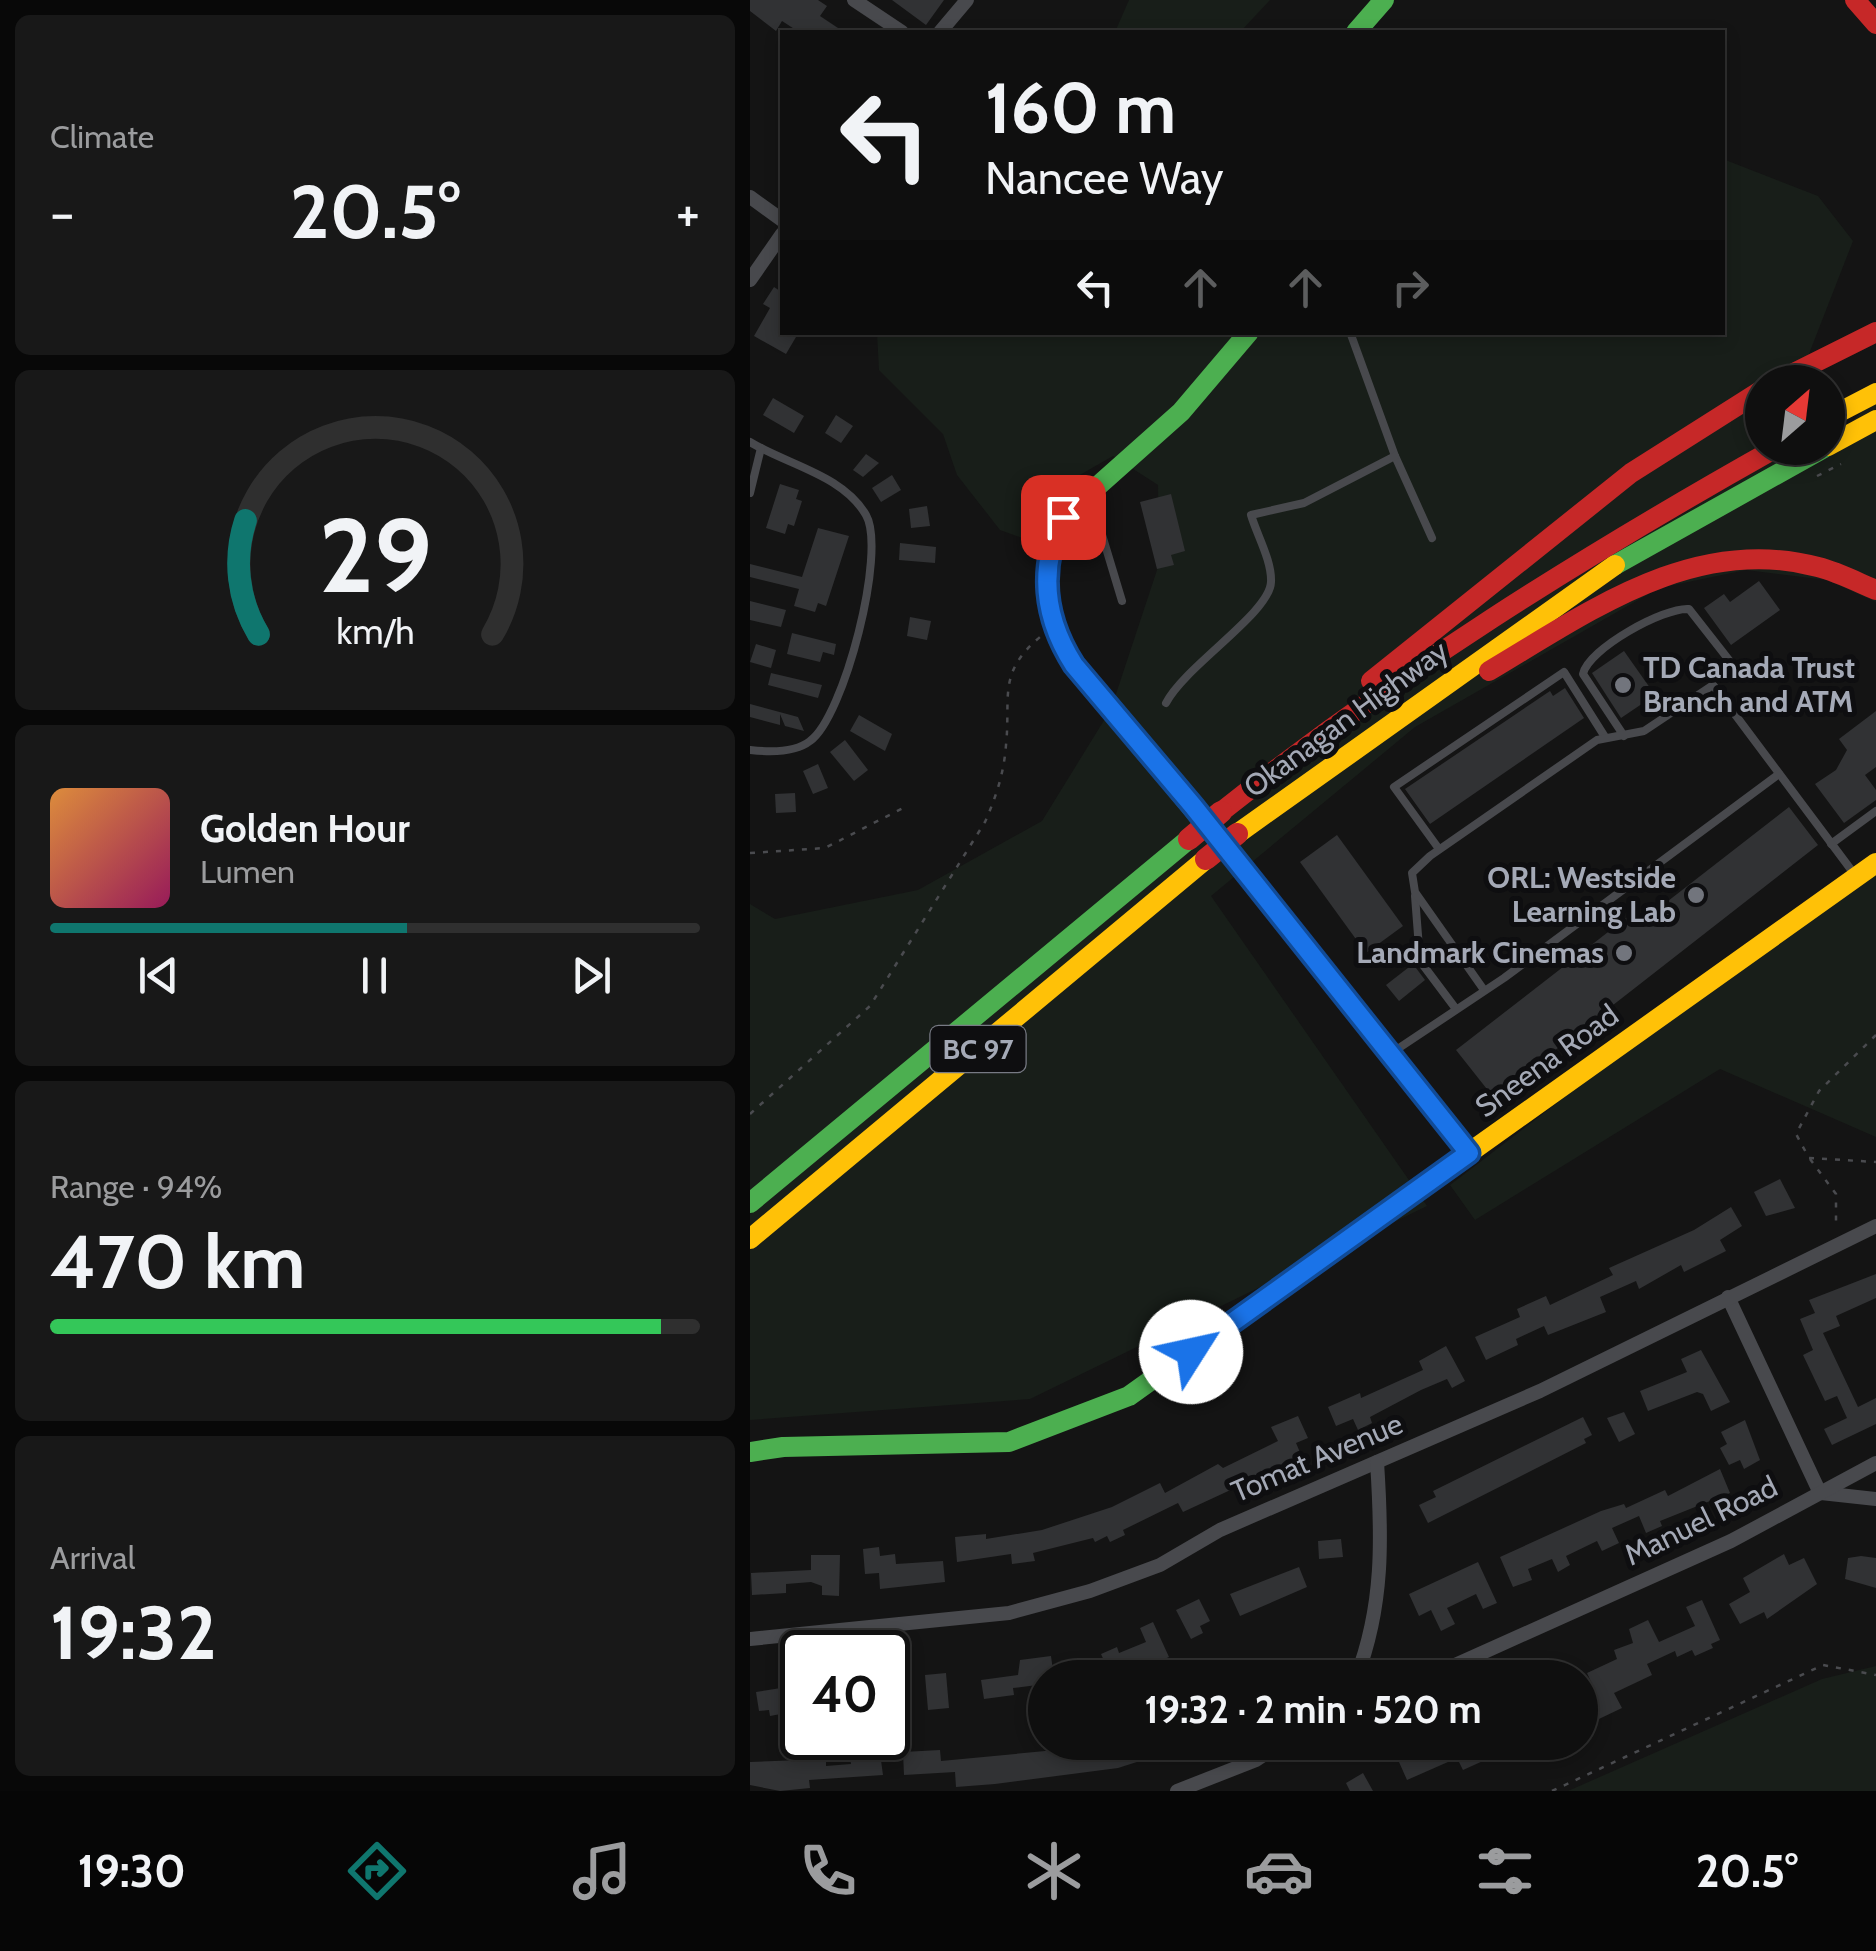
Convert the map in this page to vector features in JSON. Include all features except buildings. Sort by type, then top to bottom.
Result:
[{"type":"main road","points":[[1358,30],[1384,0]]},
{"type":"main road","points":[[1855,0],[1876,24]]},
{"type":"main road","points":[[1810,365],[1876,332]]},
{"type":"main road","points":[[1246,335],[1181,412],[1063,517],[1051,550],[1047,600],[1054,625],[1074,665],[1193,806],[1469,1153]]},
{"type":"main road","points":[[1845,409],[1876,393]]},
{"type":"main road","points":[[1290,756],[1372,680],[1630,473],[1745,401]]},
{"type":"main road","name":"Okanagan Highway","points":[[1845,437],[1876,420]]},
{"type":"main road","name":"Okanagan Highway","points":[[750,1203],[1290,756],[1558,575],[1747,465]]},
{"type":"main road","name":"Okanagan Highway","points":[[750,1239],[1237,834],[1613,566],[1794,465]]},
{"type":"main road","points":[[1416,707],[1484,674],[1653,577],[1702,560],[1737,557],[1821,567],[1876,590]]},
{"type":"main road","name":"Sneena Road","points":[[750,1452],[783,1447],[1008,1442],[1129,1396],[1876,863]]},
{"type":"street","points":[[854,0],[899,30]]},
{"type":"street","points":[[942,30],[967,0]]},
{"type":"street","points":[[750,197],[780,219]]},
{"type":"street","points":[[750,280],[780,237]]},
{"type":"street","name":"Tomat Avenue","points":[[750,1639],[1010,1614],[1090,1591],[1160,1565],[1220,1530],[1540,1391],[1876,1226]]},
{"type":"street","name":"Manuel Road","points":[[1466,1660],[1721,1545],[1820,1493],[1728,1297]]},
{"type":"street","points":[[1362,1660],[1378,1598],[1382,1545],[1378,1462]]},
{"type":"street","points":[[1820,1493],[1876,1463]]},
{"type":"street","points":[[1820,1493],[1876,1500]]},
{"type":"street","points":[[1177,1791],[1256,1760]]},
{"type":"lane","points":[[1351,335],[1395,456],[1432,538]]},
{"type":"lane","points":[[750,442],[841,488],[862,509],[874,541],[872,575],[828,719],[809,743],[790,750],[750,750]]},
{"type":"lane","points":[[750,493],[761,448]]},
{"type":"lane","points":[[1166,703],[1182,677],[1266,599],[1271,576],[1251,516],[1304,502],[1395,456]]},
{"type":"lane","points":[[1089,490],[1122,602]]},
{"type":"lane","points":[[1624,736],[1583,674],[1588,661],[1637,629],[1678,609],[1689,609],[1736,669]]},
{"type":"lane","points":[[1439,849],[1394,786],[1564,672],[1606,736]]},
{"type":"lane","points":[[1456,1009],[1420,961],[1412,873],[1439,849],[1606,736],[1644,731],[1713,685],[1856,877]]},
{"type":"lane","points":[[1390,1054],[1779,774]]},
{"type":"lane","points":[[1832,844],[1876,811]]},
{"type":"lane","points":[[1415,892],[1484,990]]},
{"type":"path","points":[[750,1114],[859,1017],[887,981],[985,822],[998,794],[1006,749],[1005,704],[1014,666],[1054,625]]},
{"type":"path","points":[[750,853],[825,848],[904,808]]},
{"type":"path","points":[[1831,1248],[1837,1221],[1836,1194],[1796,1134],[1819,1091],[1876,1035]]},
{"type":"path","points":[[1809,1158],[1876,1162]]},
{"type":"path","points":[[1552,1791],[1822,1665],[1876,1675]]},
{"type":"shaded area","points":[[1129,0],[1270,0],[1242,30],[1116,30]]},
{"type":"shaded area","points":[[1725,160],[1818,196],[1853,241],[1805,365],[1745,365],[1745,465],[1845,465],[1845,430],[1876,396],[1876,602],[1827,580],[1746,570],[1659,588],[1415,727],[1211,896],[1427,1206],[1030,1399],[750,1420],[750,904],[775,919],[918,890],[1042,821],[1111,709],[1159,564],[1158,485],[1113,456],[1078,476],[1045,535],[1025,539],[1000,530],[957,475],[943,434],[879,370],[877,335],[1725,335]]},
{"type":"shaded area","points":[[1876,859],[1876,1137],[1720,1069],[1475,1220],[1450,1185]]},
{"type":"shaded area","points":[[1876,1666],[1876,1791],[1568,1791],[1822,1679]]},
{"type":"traffic: fast","points":[[1358,30],[1384,0]]},
{"type":"traffic: fast","points":[[1246,335],[1181,412],[1063,517],[1047,573],[1053,625],[1074,665],[1281,916]]},
{"type":"traffic: fast","points":[[1615,565],[1794,465]]},
{"type":"traffic: fast","points":[[750,1203],[1189,839]]},
{"type":"traffic: fast","points":[[750,1452],[783,1447],[1009,1442],[1129,1396],[1452,1165]]},
{"type":"traffic: slow","points":[[1845,409],[1876,393]]},
{"type":"traffic: slow","points":[[1845,437],[1876,420]]},
{"type":"traffic: slow","points":[[1237,834],[1615,565]]},
{"type":"traffic: slow","points":[[750,1239],[1206,859]]},
{"type":"traffic: slow","points":[[1452,1165],[1876,863]]},
{"type":"traffic: slow","points":[[1281,916],[1469,1153]]},
{"type":"traffic: jam","points":[[1855,0],[1876,24]]},
{"type":"traffic: jam","points":[[1810,365],[1876,332]]},
{"type":"traffic: jam","points":[[1371,681],[1631,473],[1745,401]]},
{"type":"traffic: jam","points":[[1221,812],[1354,712],[1491,619],[1747,465]]},
{"type":"traffic: jam","points":[[1489,671],[1605,603],[1686,570],[1729,561],[1773,560],[1825,569],[1876,590]]},
{"type":"traffic: jam","points":[[1189,839],[1221,812]]},
{"type":"traffic: jam","points":[[1206,859],[1237,834]]},
{"type":"place","name":"TD Canada Trust Branch and ATM","points":[[1623,685]]},
{"type":"place","name":"ORL: Westside Learning Lab","points":[[1696,895]]},
{"type":"place","name":"Landmark Cinemas","points":[[1624,953]]},
{"type":"route","points":[[1063,517],[1055,534],[1047,573],[1047,600],[1061,645],[1469,1153],[1191,1352]]}]
